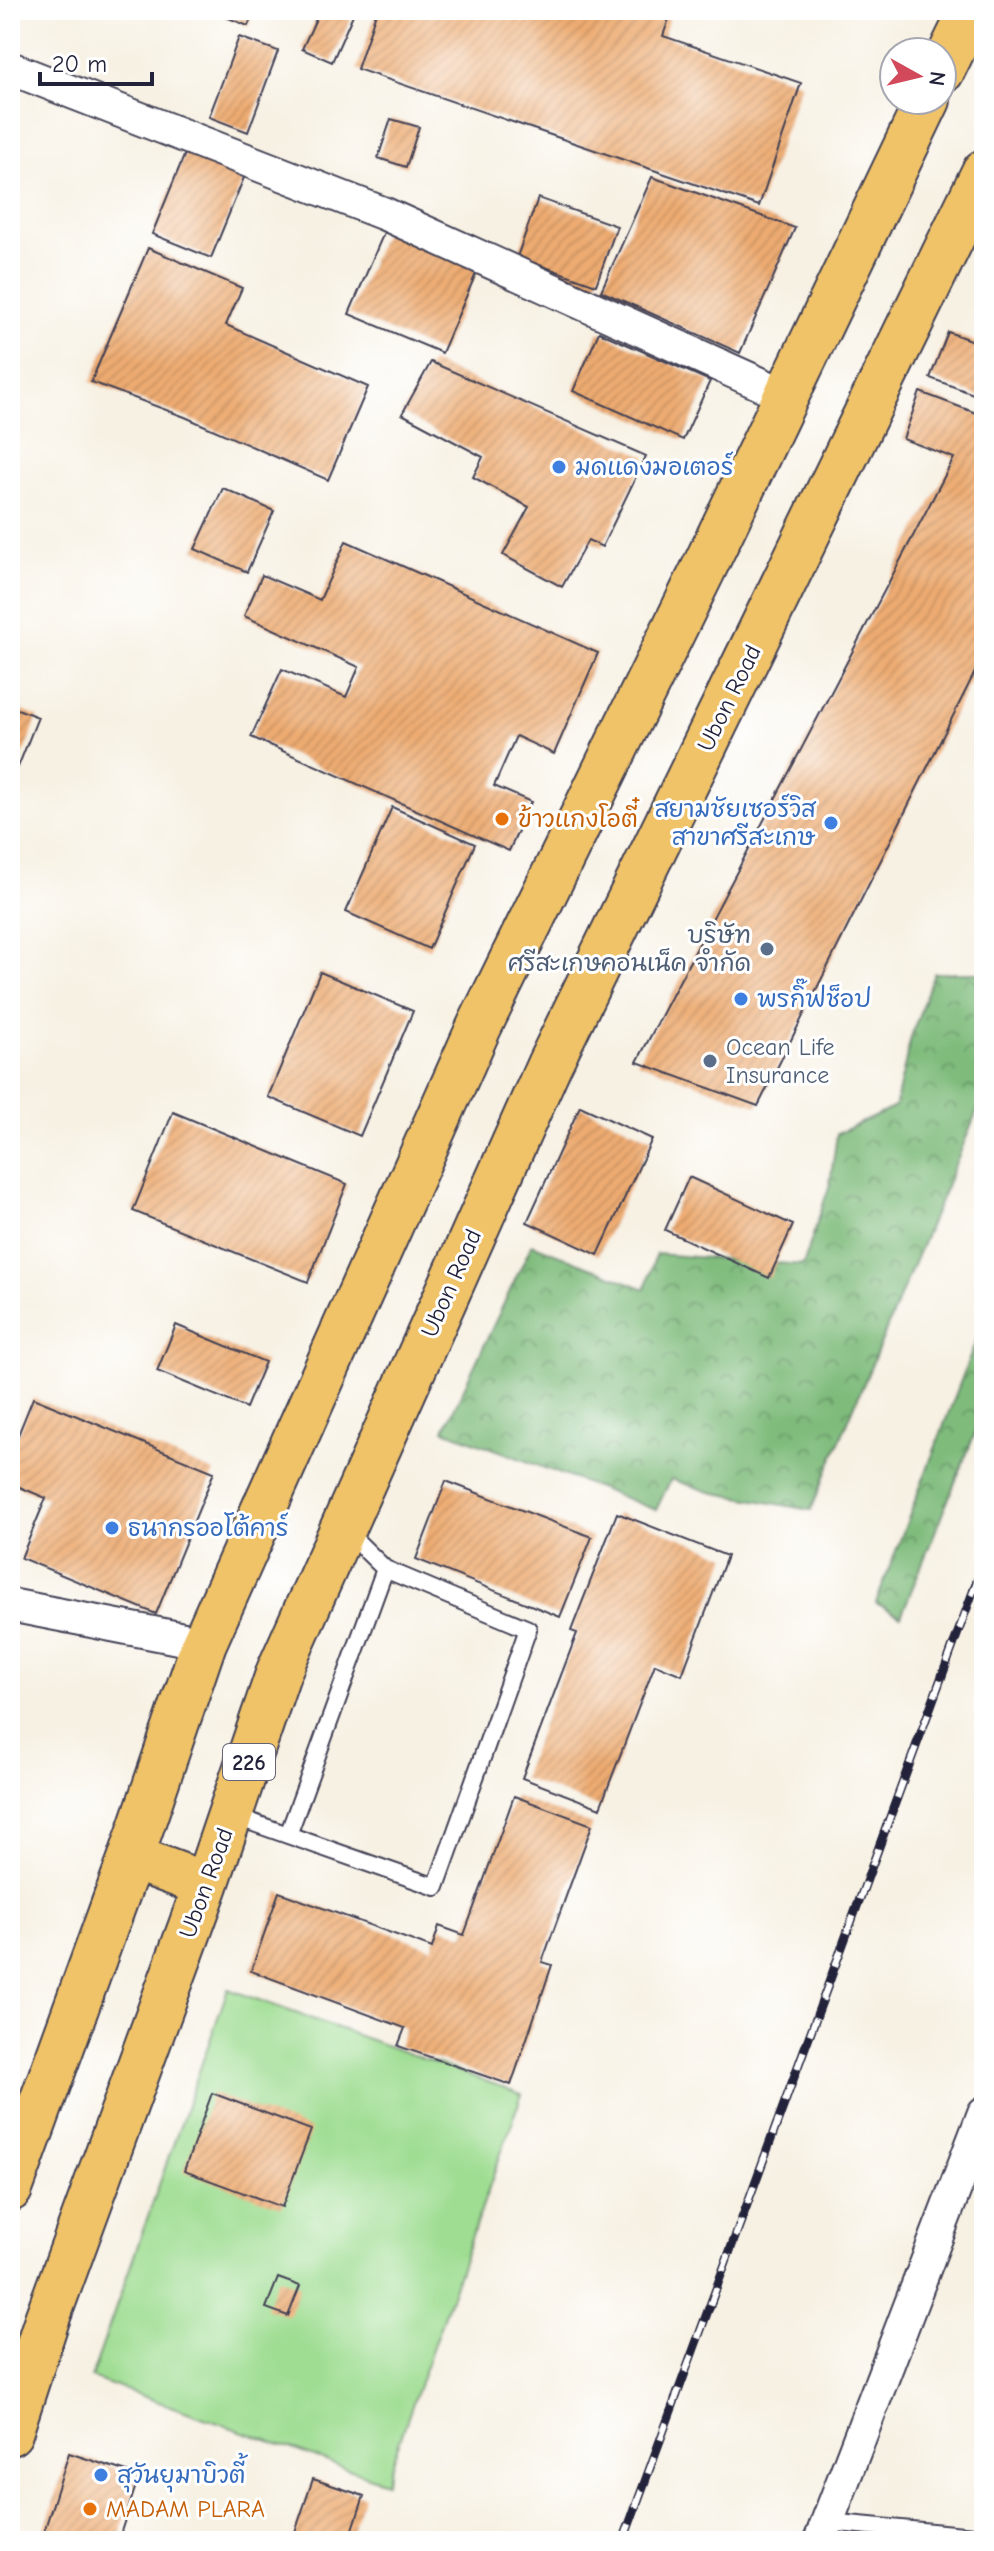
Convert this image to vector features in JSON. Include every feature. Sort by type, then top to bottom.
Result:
[{"type":"main road","points":[[958,38],[972,10]]},
{"type":"main road","points":[[10,2189],[131,1857],[204,1643],[459,1073],[920,116]]},
{"type":"main road","name":"Ubon Road","points":[[10,2433],[47,2319],[206,1885],[279,1671],[530,1107],[984,172]]},
{"type":"main road","points":[[131,1857],[206,1885]]},
{"type":"street","points":[[10,68],[385,214],[785,395]]},
{"type":"street","points":[[10,1605],[204,1643]]},
{"type":"street","points":[[824,2532],[984,2113]]},
{"type":"lane","points":[[230,1815],[436,1887],[528,1629],[385,1569],[342,1528]]},
{"type":"lane","points":[[288,1835],[385,1569]]},
{"type":"lane","points":[[824,2532],[984,2537]]},
{"type":"green space","points":[[934,973],[984,973],[984,1095],[811,1510],[710,1492],[671,1479],[656,1510],[444,1430],[532,1244],[645,1289],[656,1254],[803,1265],[830,1184],[837,1134],[895,1107],[911,1037]]},
{"type":"green space","points":[[984,1320],[984,1411],[901,1616],[876,1603]]},
{"type":"green space","points":[[228,1989],[522,2094],[385,2482],[91,2378]]},
{"type":"building","points":[[209,10],[255,10],[248,26]]},
{"type":"building","points":[[320,10],[355,10],[332,62],[302,49]]},
{"type":"building","points":[[377,10],[672,10],[663,36],[801,83],[759,206],[357,69]]},
{"type":"building","points":[[239,37],[278,51],[248,132],[209,117]]},
{"type":"building","points":[[391,119],[419,127],[406,167],[378,158]]},
{"type":"building","points":[[186,151],[245,175],[211,258],[152,234]]},
{"type":"building","points":[[652,177],[795,228],[740,353],[601,291]]},
{"type":"building","points":[[538,198],[617,226],[596,285],[517,257]]},
{"type":"building","points":[[385,230],[478,269],[442,353],[349,314]]},
{"type":"building","points":[[148,248],[242,288],[226,325],[368,387],[328,480],[185,417],[91,382]]},
{"type":"building","points":[[599,332],[710,381],[683,440],[573,391]]},
{"type":"building","points":[[948,332],[984,345],[984,398],[930,378]]},
{"type":"building","name":"มดแดงมอเตอร์","points":[[431,362],[646,456],[602,547],[588,540],[562,587],[503,555],[529,507],[473,477],[483,457],[402,414]]},
{"type":"building","points":[[920,392],[984,416],[984,654],[758,1106],[637,1062],[954,458],[903,439]]},
{"type":"building","points":[[223,488],[274,511],[247,572],[195,549]]},
{"type":"building","points":[[346,541],[598,653],[554,754],[516,736],[494,786],[531,802],[509,851],[251,737],[282,669],[346,697],[359,667],[244,616],[262,575],[320,600]]},
{"type":"building","points":[[10,706],[38,717],[10,787]]},
{"type":"building","points":[[392,807],[475,844],[429,949],[346,912]]},
{"type":"building","points":[[320,972],[413,1011],[360,1136],[268,1097]]},
{"type":"building","points":[[580,1106],[652,1139],[598,1255],[527,1222]]},
{"type":"building","points":[[173,1112],[347,1184],[308,1282],[133,1211]]},
{"type":"building","points":[[689,1177],[793,1225],[769,1278],[665,1230]]},
{"type":"building","points":[[176,1325],[265,1362],[246,1408],[157,1371]]},
{"type":"building","name":"ธนากรออโต้คาร์","points":[[33,1398],[214,1472],[156,1614],[21,1558],[46,1498],[10,1483],[10,1455]]},
{"type":"building","points":[[446,1481],[592,1537],[560,1617],[416,1559]]},
{"type":"building","points":[[617,1513],[727,1556],[682,1675],[655,1664],[600,1808],[522,1778],[577,1633],[571,1631]]},
{"type":"building","points":[[514,1796],[592,1825],[542,1962],[552,1965],[511,2085],[398,2046],[405,2028],[251,1971],[279,1892],[432,1948],[439,1926],[464,1935]]},
{"type":"building","points":[[212,2093],[311,2130],[282,2207],[184,2171]]},
{"type":"building","points":[[278,2278],[300,2286],[288,2316],[266,2308]]},
{"type":"building","points":[[69,2453],[139,2476],[118,2541],[41,2541]]},
{"type":"building","points":[[313,2479],[364,2496],[349,2541],[292,2541]]},
{"type":"railway","points":[[623,2541],[984,1562]]},
{"type":"place","name":"มดแดงมอเตอร์","points":[[559,467]]},
{"type":"place","name":"ข้าวแกงโอตี๋","points":[[502,819]]},
{"type":"place","name":"สยามชัยเซอร์วิส สาขาศรีสะเกษ","points":[[831,823]]},
{"type":"place","name":"บริษัท ศรีสะเกษคอนเน็ค จำกัด","points":[[767,949]]},
{"type":"place","name":"พรกิ๊ฟช็อป","points":[[741,999]]},
{"type":"place","name":"Ocean Life Insurance","points":[[710,1061]]},
{"type":"place","name":"ธนากรออโต้คาร์","points":[[112,1528]]},
{"type":"place","name":"สุวันยุมาบิวตี้","points":[[101,2475]]},
{"type":"place","name":"MADAM PLARA","points":[[90,2509]]}]
